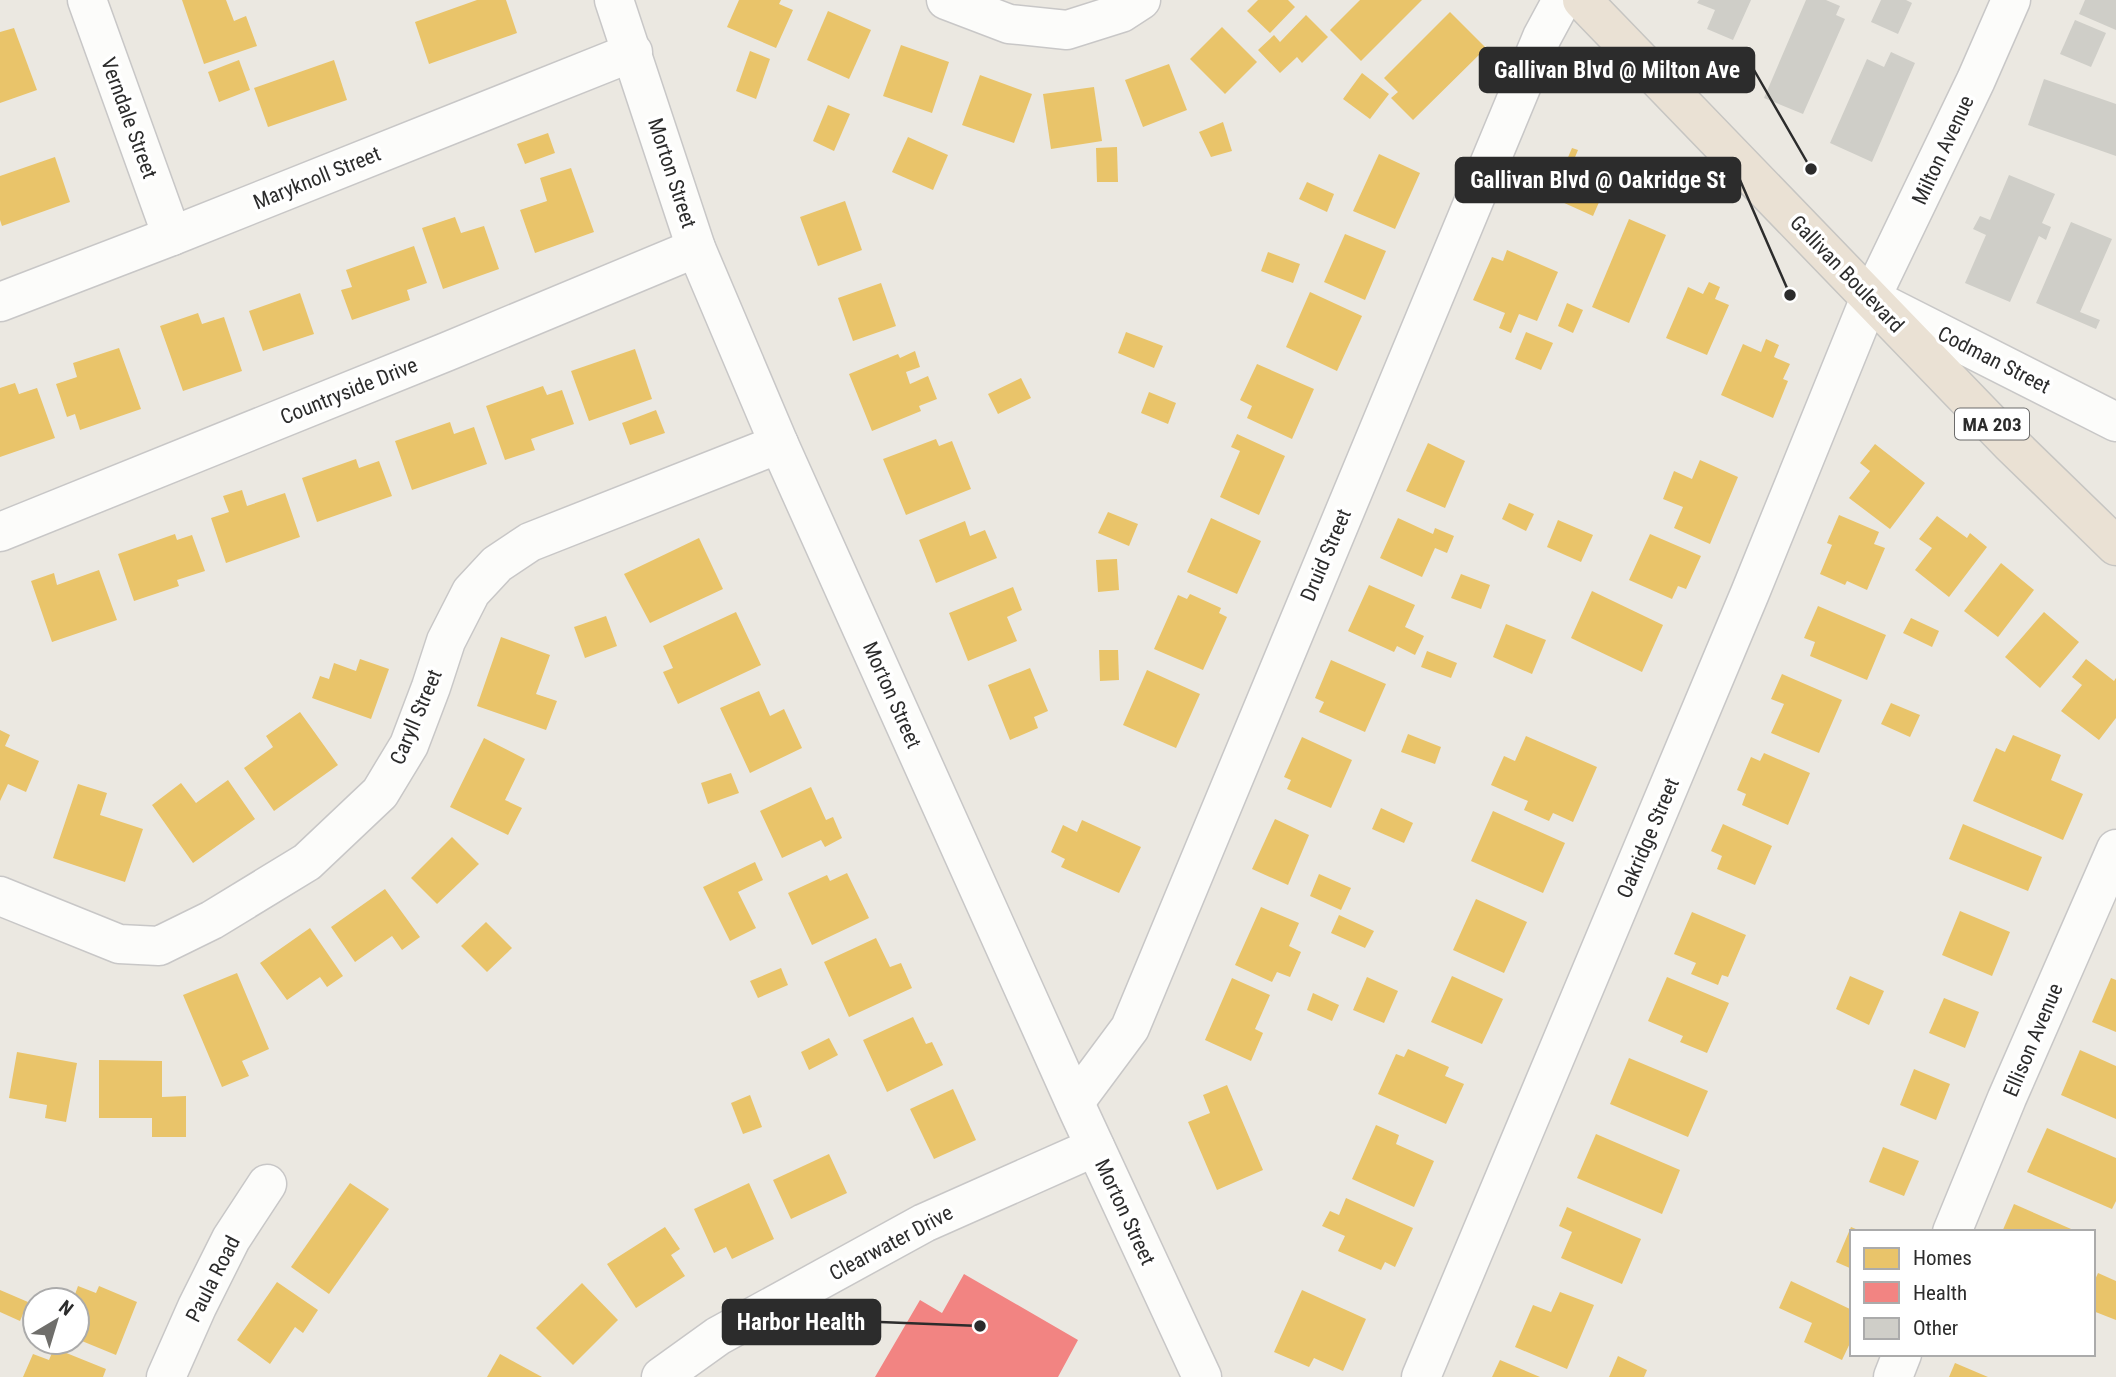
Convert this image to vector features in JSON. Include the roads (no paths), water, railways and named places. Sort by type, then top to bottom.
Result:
[{"type":"highway","name":"Gallivan Boulevard","points":[[1582,0],[2028,461],[2116,546]]},
{"type":"street","name":"Verndale Street","points":[[87,0],[172,236]]},
{"type":"street","name":"Morton Street","points":[[614,0],[696,248],[779,444],[1095,1147],[1202,1377]]},
{"type":"street","points":[[946,0],[1009,24],[1068,30],[1121,13],[1141,0]]},
{"type":"street","name":"Druid Street","points":[[1075,1102],[1130,1028],[1537,50],[1562,0]]},
{"type":"street","name":"Milton Avenue","points":[[1871,298],[2011,0]]},
{"type":"street","name":"Maryknoll Street","points":[[0,302],[633,52]]},
{"type":"street","name":"Countryside Drive","points":[[0,533],[696,248]]},
{"type":"street","name":"Codman Street","points":[[1871,298],[2116,422]]},
{"type":"street","name":"Oakridge Street","points":[[1421,1377],[1871,298]]},
{"type":"street","name":"Caryll Street","points":[[0,896],[119,944],[159,946],[212,920],[307,862],[380,793],[409,745],[446,640],[471,592],[497,564],[530,542],[779,444]]},
{"type":"street","name":"Ellison Avenue","points":[[1953,1230],[2007,1098],[2116,849]]},
{"type":"street","name":"Clearwater Drive","points":[[661,1377],[718,1336],[924,1223],[1095,1147]]},
{"type":"street","name":"Paula Road","points":[[166,1377],[231,1239],[267,1184]]},
{"type":"street","points":[[1892,1377],[1901,1356]]},
{"type":"place","name":"Gallivan Blvd @ Milton Ave","points":[[1811,169]]},
{"type":"place","name":"Gallivan Blvd @ Oakridge St","points":[[1790,295]]},
{"type":"place","name":"Harbor Health","points":[[980,1326]]}]
